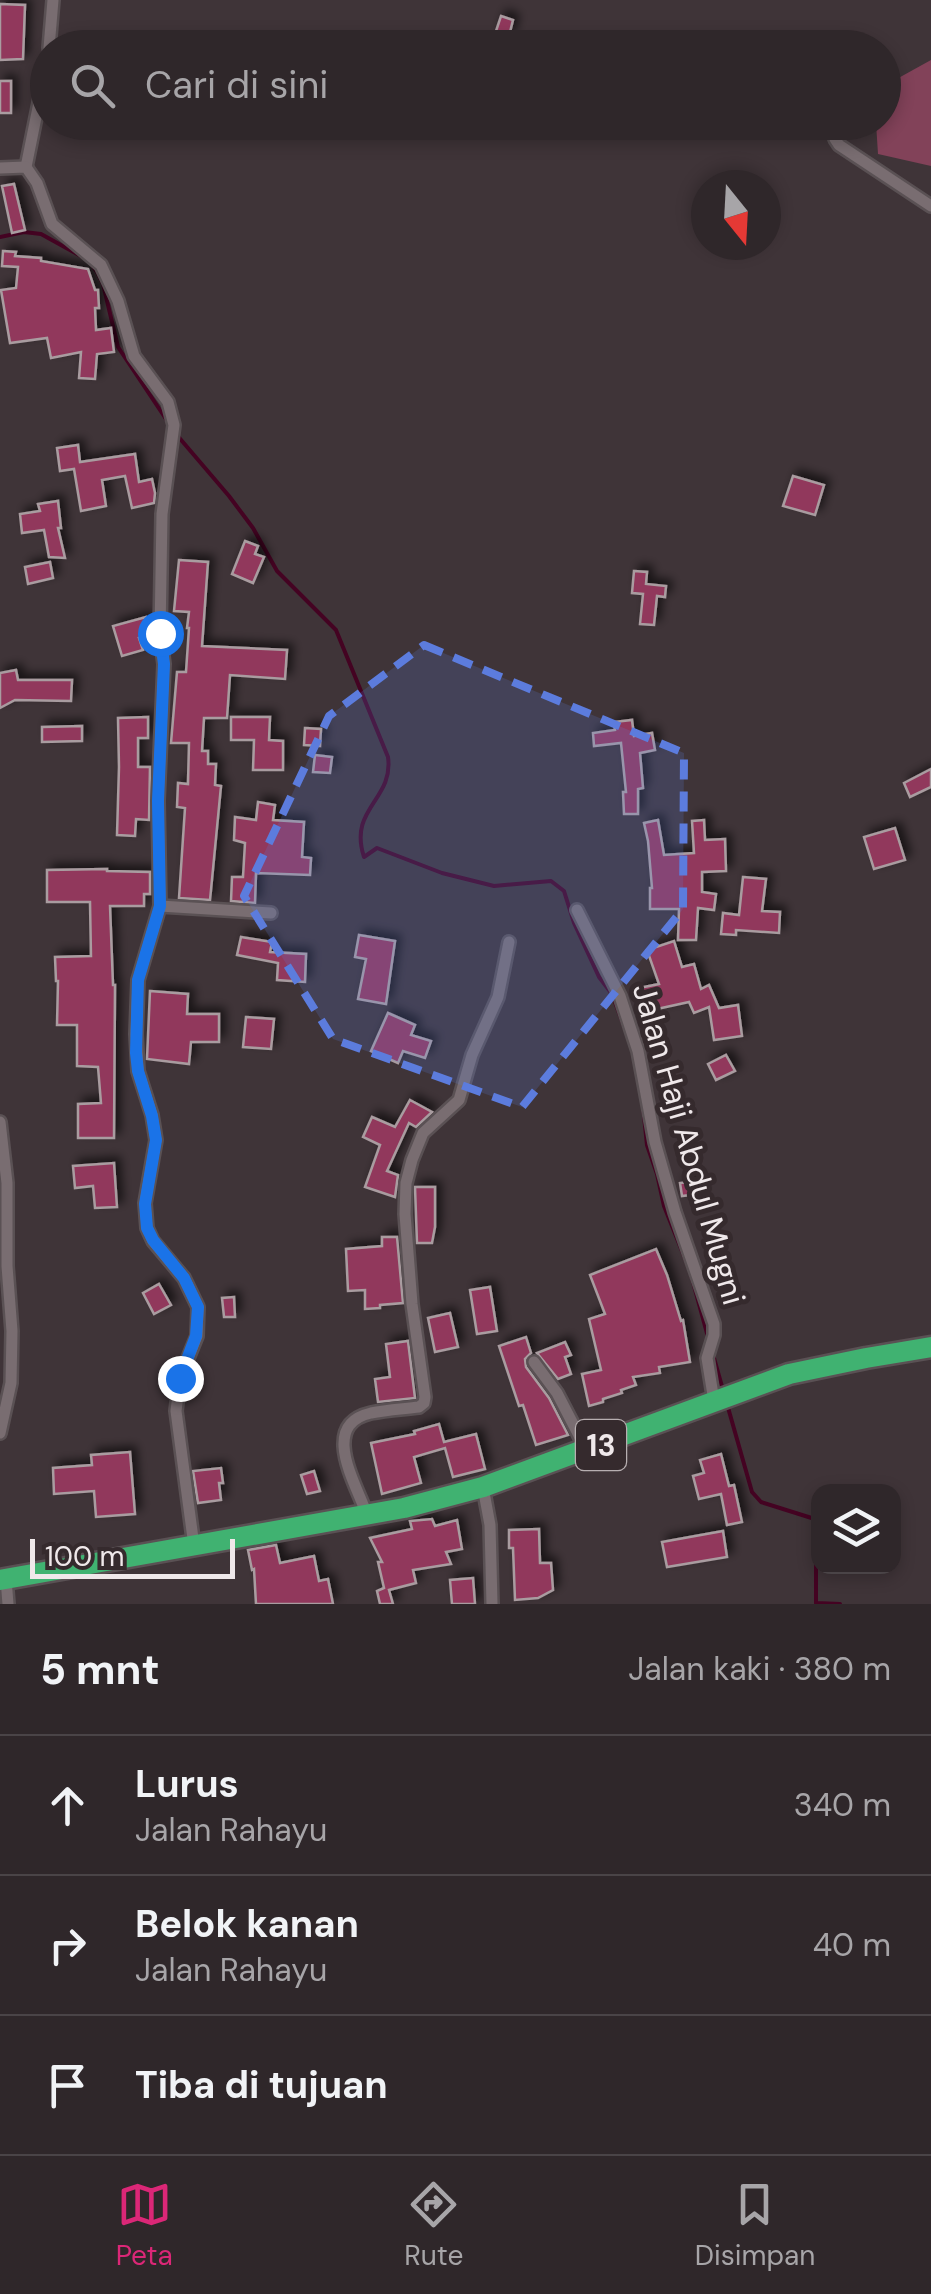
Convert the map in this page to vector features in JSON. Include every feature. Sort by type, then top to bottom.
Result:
[{"type":"highway","name":"13","points":[[3,1580],[404,1508],[483,1487],[789,1374],[931,1348]]},
{"type":"street","points":[[50,30],[53,0]]},
{"type":"street","points":[[31,140],[26,167],[52,224],[101,265],[112,284],[134,356],[168,402],[173,430],[162,514],[160,906],[141,966],[138,1071],[156,1140],[145,1217],[153,1240],[184,1278],[198,1307],[196,1336],[177,1390],[176,1411],[194,1546]]},
{"type":"street","points":[[836,140],[931,206]]},
{"type":"street","points":[[0,168],[26,167]]},
{"type":"street","points":[[160,906],[271,914]]},
{"type":"street","name":"Jalan Haji Abdul Mugni","points":[[577,910],[620,996],[638,1051],[656,1142],[714,1324],[708,1354],[722,1398]]},
{"type":"street","points":[[366,1515],[348,1467],[343,1446],[345,1429],[350,1422],[370,1413],[419,1407],[424,1403],[412,1304],[406,1183],[423,1134],[459,1100],[472,1055],[498,997],[508,942]]},
{"type":"street","points":[[0,1122],[8,1183],[7,1266],[12,1331],[10,1383],[0,1433]]},
{"type":"street","points":[[534,1362],[557,1393],[587,1450]]},
{"type":"street","points":[[483,1487],[490,1526],[492,1604]]},
{"type":"street","points":[[3,1580],[8,1604]]},
{"type":"highlighted area","points":[[424,645],[684,753],[683,909],[522,1107],[333,1039],[244,896],[329,716]]},
{"type":"shaded area","points":[[931,60],[931,166],[878,154],[877,140],[901,140],[901,77]]},
{"type":"building","points":[[0,4],[25,5],[23,59],[0,60]]},
{"type":"building","points":[[501,16],[513,20],[510,30],[496,30]]},
{"type":"building","points":[[0,81],[11,81],[11,113],[0,113]]},
{"type":"building","points":[[14,184],[25,230],[12,233],[2,186]]},
{"type":"building","points":[[3,251],[88,269],[98,290],[96,330],[111,328],[114,352],[97,354],[95,379],[79,378],[81,352],[51,358],[47,338],[10,343],[1,290],[16,288],[18,267],[2,266]]},
{"type":"building","points":[[78,445],[80,462],[135,454],[139,482],[152,479],[154,503],[132,508],[125,476],[102,480],[106,506],[81,511],[74,469],[60,471],[57,448]]},
{"type":"building","points":[[793,476],[824,485],[815,515],[783,506]]},
{"type":"building","points":[[58,501],[58,528],[65,558],[49,557],[44,530],[22,533],[20,514],[40,511],[38,504]]},
{"type":"building","points":[[245,541],[258,546],[255,554],[264,557],[253,583],[232,574]]},
{"type":"building","points":[[179,560],[208,562],[202,646],[287,650],[285,679],[230,675],[227,718],[204,718],[202,751],[208,751],[208,764],[216,764],[215,785],[221,786],[210,900],[179,898],[185,808],[177,807],[178,783],[188,784],[189,743],[171,743],[177,672],[186,672],[189,612],[174,611]]},
{"type":"building","points":[[50,562],[53,578],[28,584],[25,567]]},
{"type":"building","points":[[634,571],[647,572],[646,584],[666,586],[665,597],[657,596],[654,625],[640,624],[643,594],[632,593]]},
{"type":"building","points":[[146,617],[151,635],[139,638],[143,650],[122,656],[113,626]]},
{"type":"building","points":[[16,670],[18,680],[72,680],[71,701],[15,700],[0,708],[0,673]]},
{"type":"building","points":[[148,717],[148,738],[138,738],[138,767],[150,767],[149,820],[136,819],[135,836],[117,835],[118,718]]},
{"type":"building","points":[[231,717],[270,717],[269,740],[283,741],[283,770],[253,770],[254,740],[231,740]]},
{"type":"building","points":[[632,720],[634,736],[652,733],[655,750],[640,753],[643,788],[638,789],[638,814],[624,814],[621,743],[594,746],[593,733],[615,730],[614,722]]},
{"type":"building","points":[[82,726],[82,741],[42,742],[42,727]]},
{"type":"building","points":[[305,728],[321,729],[320,746],[304,745]]},
{"type":"building","points":[[315,755],[332,757],[330,773],[313,772]]},
{"type":"building","points":[[931,769],[931,787],[910,797],[904,783]]},
{"type":"building","points":[[258,802],[275,805],[273,820],[304,822],[302,857],[311,858],[310,875],[256,873],[255,903],[231,901],[232,877],[243,877],[245,843],[234,840],[235,817],[256,820]]},
{"type":"building","points":[[658,820],[664,855],[694,853],[692,821],[704,820],[705,840],[725,839],[726,871],[702,872],[702,892],[716,894],[714,910],[698,908],[696,940],[678,940],[679,909],[650,909],[652,888],[644,823]]},
{"type":"building","points":[[895,828],[905,860],[874,869],[864,837]]},
{"type":"building","points":[[47,870],[150,872],[150,894],[144,894],[144,906],[110,906],[115,985],[114,1138],[78,1138],[78,1104],[101,1103],[98,1067],[77,1066],[77,1025],[57,1025],[55,957],[91,956],[90,902],[47,902]]},
{"type":"building","points":[[743,877],[766,879],[762,911],[780,912],[779,933],[736,930],[736,935],[721,934],[723,913],[739,915]]},
{"type":"building","points":[[359,935],[395,941],[386,1004],[358,999],[366,959],[355,957]]},
{"type":"building","points":[[241,937],[272,942],[270,952],[306,954],[305,982],[277,980],[278,963],[237,955]]},
{"type":"building","points":[[674,941],[682,967],[694,964],[701,989],[709,985],[719,1008],[738,1005],[742,1036],[714,1040],[709,1007],[694,1013],[689,1002],[642,1008],[639,988],[659,984],[647,950]]},
{"type":"building","points":[[150,991],[188,994],[187,1014],[219,1014],[219,1042],[191,1042],[189,1064],[147,1059]]},
{"type":"building","points":[[388,1013],[415,1025],[411,1035],[431,1041],[425,1058],[403,1051],[398,1063],[371,1051]]},
{"type":"building","points":[[246,1017],[274,1019],[271,1049],[243,1047]]},
{"type":"building","points":[[726,1055],[735,1071],[716,1080],[708,1064]]},
{"type":"building","points":[[410,1100],[432,1112],[416,1127],[409,1123],[387,1171],[398,1175],[395,1197],[365,1187],[380,1145],[363,1137],[372,1117],[395,1127]]},
{"type":"building","points":[[114,1163],[117,1207],[95,1208],[93,1186],[75,1188],[73,1166]]},
{"type":"building","points":[[697,1181],[698,1194],[682,1196],[680,1183]]},
{"type":"building","points":[[415,1187],[435,1187],[432,1243],[417,1243]]},
{"type":"building","points":[[382,1237],[397,1237],[403,1303],[365,1309],[365,1290],[348,1291],[346,1249],[382,1246]]},
{"type":"building","points":[[656,1249],[683,1320],[690,1362],[659,1367],[660,1373],[633,1377],[636,1385],[589,1406],[582,1374],[601,1370],[589,1319],[605,1314],[590,1275]]},
{"type":"building","points":[[159,1284],[171,1305],[154,1314],[143,1293]]},
{"type":"building","points":[[490,1287],[497,1331],[477,1334],[470,1290]]},
{"type":"building","points":[[234,1297],[235,1317],[224,1317],[222,1298]]},
{"type":"building","points":[[450,1313],[458,1347],[435,1352],[428,1318]]},
{"type":"building","points":[[526,1337],[531,1353],[525,1359],[526,1367],[549,1398],[568,1435],[536,1445],[499,1346]]},
{"type":"building","points":[[408,1341],[415,1398],[378,1402],[375,1379],[390,1377],[386,1344]]},
{"type":"building","points":[[565,1342],[571,1355],[565,1357],[571,1374],[558,1379],[537,1353]]},
{"type":"building","points":[[439,1424],[444,1442],[476,1434],[485,1469],[453,1477],[445,1448],[414,1457],[421,1483],[382,1494],[371,1443],[415,1434],[414,1431]]},
{"type":"building","points":[[130,1452],[135,1514],[96,1517],[94,1491],[54,1494],[53,1468],[92,1465],[91,1455]]},
{"type":"building","points":[[721,1454],[729,1486],[734,1485],[742,1522],[727,1525],[721,1494],[699,1499],[693,1476],[704,1473],[700,1460]]},
{"type":"building","points":[[221,1468],[221,1500],[198,1503],[193,1471]]},
{"type":"building","points":[[314,1471],[320,1491],[307,1494],[301,1475]]},
{"type":"building","points":[[432,1519],[435,1526],[457,1520],[462,1549],[446,1552],[451,1564],[413,1570],[416,1583],[389,1590],[393,1604],[380,1604],[377,1591],[384,1588],[378,1562],[382,1562],[370,1538],[412,1529],[410,1521]]},
{"type":"building","points":[[539,1529],[540,1563],[551,1563],[553,1590],[538,1598],[515,1600],[509,1530]]},
{"type":"building","points":[[723,1531],[727,1557],[667,1567],[662,1542]]},
{"type":"building","points":[[276,1545],[280,1563],[314,1556],[319,1581],[328,1579],[333,1604],[256,1604],[254,1569],[248,1550]]},
{"type":"building","points":[[473,1578],[475,1604],[452,1604],[450,1580]]},
{"type":"waterway","points":[[0,237],[24,232],[41,234],[88,260],[103,284],[118,347],[168,422]]},
{"type":"waterway","points":[[176,434],[253,528],[277,571],[336,630],[388,757],[385,784],[362,827],[364,857],[377,848],[442,873],[494,886],[551,881],[564,891],[574,923],[599,977],[612,994],[625,1029]]},
{"type":"waterway","points":[[643,1106],[647,1145],[664,1206],[690,1271],[708,1337]]},
{"type":"waterway","points":[[712,1351],[723,1390]]},
{"type":"waterway","points":[[727,1404],[752,1492],[761,1502],[811,1518]]},
{"type":"waterway","points":[[816,1574],[816,1603],[840,1604]]},
{"type":"route","points":[[160,633],[164,664],[158,801],[160,906],[138,980],[136,1053],[156,1140],[145,1204],[147,1228],[184,1278],[200,1316],[180,1378]]}]
